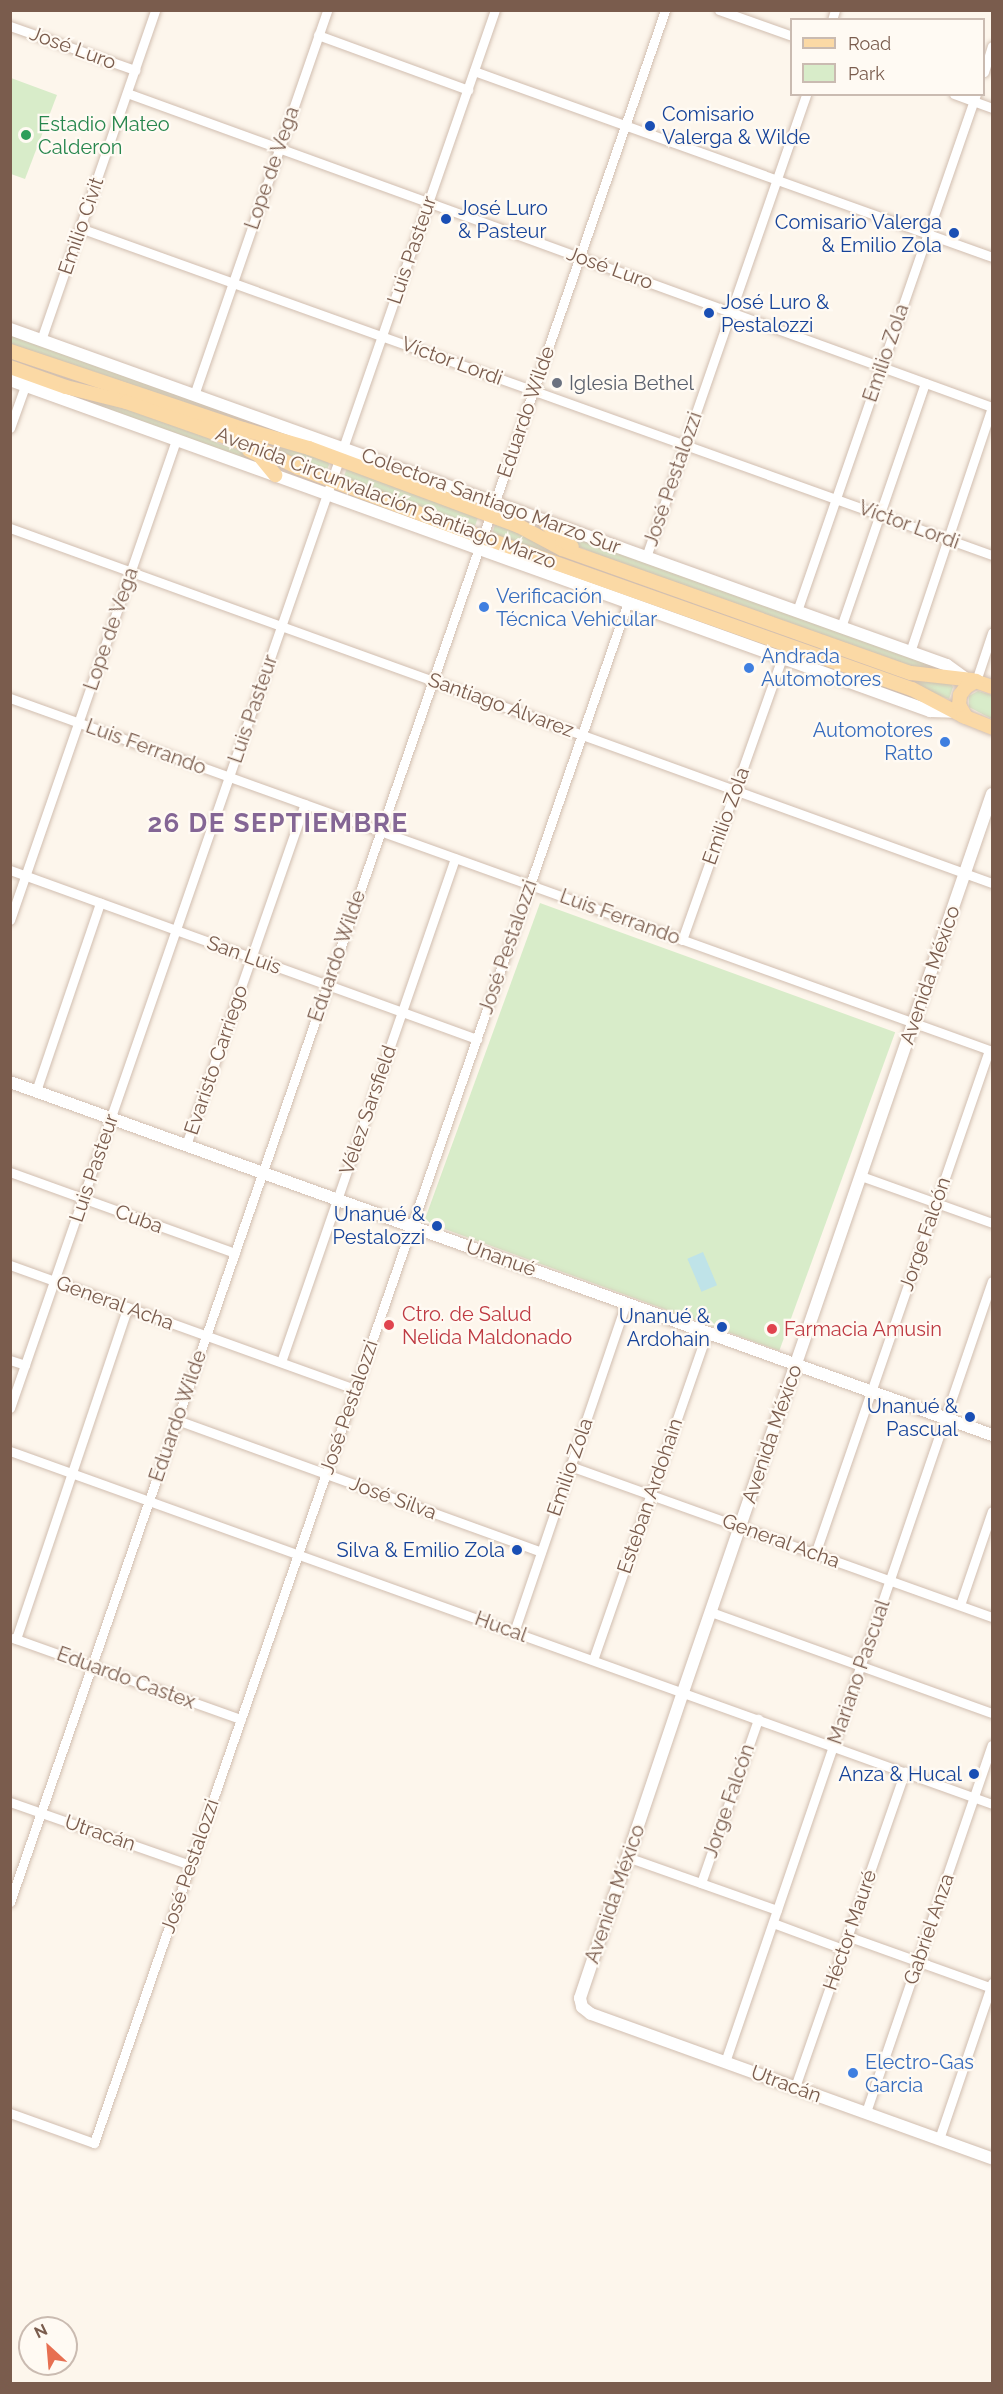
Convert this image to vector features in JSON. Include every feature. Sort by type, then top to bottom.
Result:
[{"type":"main road","name":"Avenida Circunvalación Santiago Marzo","points":[[10,351],[341,454],[492,509],[558,547],[911,673],[972,680],[993,687]]},
{"type":"main road","name":"Avenida Circunvalación Santiago Marzo","points":[[10,367],[260,449],[330,488],[480,543],[908,688],[993,728]]},
{"type":"main road","points":[[192,425],[215,437],[255,452],[275,475]]},
{"type":"main road","points":[[545,522],[567,544],[608,560],[643,578]]},
{"type":"main road","points":[[972,680],[959,699],[962,712],[972,720]]},
{"type":"street","name":"Emilio Civit","points":[[41,340],[155,10]]},
{"type":"street","name":"Lope de Vega","points":[[194,394],[327,10]]},
{"type":"street","name":"Luis Pasteur","points":[[10,1408],[495,10]]},
{"type":"street","name":"Eduardo Wilde","points":[[10,1902],[665,10]]},
{"type":"street","points":[[719,10],[790,35]]},
{"type":"street","name":"José Luro","points":[[10,26],[135,70]]},
{"type":"street","points":[[318,35],[468,90]]},
{"type":"street","points":[[985,69],[993,46]]},
{"type":"street","points":[[474,71],[993,257]]},
{"type":"street","name":"José Luro","points":[[127,93],[992,407]]},
{"type":"street","name":"José Pestalozzi","points":[[646,557],[805,96]]},
{"type":"street","points":[[974,98],[993,108]]},
{"type":"street","name":"Emilio Zola","points":[[797,611],[974,98]]},
{"type":"street","name":"Víctor Lordi","points":[[80,228],[993,555]]},
{"type":"street","name":"Colectora Santiago Marzo Sur","points":[[10,329],[194,394],[341,454]]},
{"type":"street","points":[[10,380],[275,475],[330,488]]},
{"type":"street","points":[[841,627],[925,383]]},
{"type":"street","points":[[10,428],[25,386]]},
{"type":"street","points":[[909,652],[992,407]]},
{"type":"street","name":"Lope de Vega","points":[[10,921],[176,440]]},
{"type":"street","name":"Colectora Santiago Marzo Sur","points":[[492,509],[545,522],[646,557],[953,668],[972,680]]},
{"type":"street","name":"Santiago Álvarez","points":[[10,528],[993,882]]},
{"type":"street","points":[[480,543],[628,602],[930,711],[955,712]]},
{"type":"street","name":"José Pestalozzi","points":[[10,2113],[94,2143],[628,602]]},
{"type":"street","points":[[972,680],[993,633]]},
{"type":"street","name":"Emilio Zola","points":[[682,940],[782,658]]},
{"type":"street","name":"Luis Ferrando","points":[[10,698],[991,1050]]},
{"type":"street","name":"Avenida México","points":[[582,2007],[581,1996],[627,1857],[993,794]]},
{"type":"street","name":"Evaristo Carriego","points":[[186,1145],[305,804]]},
{"type":"street","name":"Vélez Sarsfield","points":[[281,1362],[455,858]]},
{"type":"street","name":"San Luis","points":[[10,870],[477,1039]]},
{"type":"street","points":[[36,1091],[100,903]]},
{"type":"street","name":"Jorge Falcón","points":[[815,1554],[936,1202],[991,1050]]},
{"type":"street","name":"Unanué","points":[[10,1082],[993,1435]]},
{"type":"street","name":"Cuba","points":[[10,1172],[235,1253]]},
{"type":"street","points":[[861,1176],[993,1223]]},
{"type":"street","name":"General Acha","points":[[10,1265],[355,1389]]},
{"type":"street","name":"Mariano Pascual","points":[[725,2062],[993,1281]]},
{"type":"street","name":"Emilio Zola","points":[[514,1632],[626,1303]]},
{"type":"street","points":[[13,1638],[128,1307]]},
{"type":"street","name":"Esteban Ardohain","points":[[593,1660],[708,1332]]},
{"type":"street","points":[[10,1360],[25,1365]]},
{"type":"street","name":"José Silva","points":[[177,1420],[541,1552]]},
{"type":"street","name":"Hucal","points":[[10,1451],[993,1804]]},
{"type":"street","name":"General Acha","points":[[570,1466],[993,1617]]},
{"type":"street","points":[[960,1605],[993,1511]]},
{"type":"street","points":[[711,1611],[993,1713]]},
{"type":"street","name":"Eduardo Castex","points":[[13,1638],[241,1719]]},
{"type":"street","name":"Jorge Falcón","points":[[701,1883],[758,1719]]},
{"type":"street","name":"Gabriel Anza","points":[[866,2112],[993,1745]]},
{"type":"street","name":"Héctor Mauré","points":[[795,2087],[905,1772]]},
{"type":"street","name":"Utracán","points":[[10,1802],[190,1865]]},
{"type":"street","points":[[627,1857],[777,1910]]},
{"type":"street","points":[[773,1923],[843,1949]]},
{"type":"street","points":[[848,1936],[992,1986],[939,2139]]},
{"type":"street","name":"Utracán","points":[[582,2007],[591,2014],[993,2158]]},
{"type":"green space","name":"Estadio Mateo Calderon","points":[[11,78],[57,95],[25,179],[11,174]]},
{"type":"green space","points":[[10,333],[311,441],[246,425],[11,347]]},
{"type":"green space","points":[[10,356],[328,461],[329,465],[326,472],[11,362]]},
{"type":"green space","points":[[11,377],[127,407],[191,429],[217,443],[253,455],[262,465]]},
{"type":"green space","points":[[347,468],[479,516],[475,526],[343,478]]},
{"type":"green space","points":[[495,524],[951,684],[953,687],[949,699],[492,535]]},
{"type":"green space","points":[[558,529],[950,670],[924,671],[644,574],[570,543]]},
{"type":"green space","points":[[978,691],[992,695],[992,719],[969,707],[969,696]]},
{"type":"green space","points":[[540,903],[895,1032],[779,1351],[424,1222]]},
{"type":"water","points":[[703,1252],[717,1285],[701,1292],[687,1259]]},
{"type":"place","name":"Comisario Valerga & Wilde","points":[[650,126]]},
{"type":"place","name":"Estadio Mateo Calderon","points":[[26,135]]},
{"type":"place","name":"José Luro & Pasteur","points":[[446,219]]},
{"type":"place","name":"Comisario Valerga & Emilio Zola","points":[[954,233]]},
{"type":"place","name":"José Luro & Pestalozzi","points":[[709,313]]},
{"type":"place","name":"Iglesia Bethel","points":[[557,383]]},
{"type":"place","name":"Verificación Técnica Vehicular","points":[[484,607]]},
{"type":"place","name":"Andrada Automotores","points":[[749,668]]},
{"type":"place","name":"Automotores Ratto","points":[[945,742]]},
{"type":"place","name":"Unanué & Pestalozzi","points":[[437,1226]]},
{"type":"place","name":"Ctro. de Salud Nelida Maldonado","points":[[389,1325]]},
{"type":"place","name":"Unanué & Ardohain","points":[[722,1327]]},
{"type":"place","name":"Farmacia Amusin","points":[[772,1329]]},
{"type":"place","name":"Unanué & Pascual","points":[[970,1417]]},
{"type":"place","name":"Silva & Emilio Zola","points":[[517,1550]]},
{"type":"place","name":"Anza & Hucal","points":[[974,1774]]},
{"type":"place","name":"Electro-Gas Garcia","points":[[853,2073]]},
{"type":"district","name":"26 DE SEPTIEMBRE","points":[[278,824]]}]
